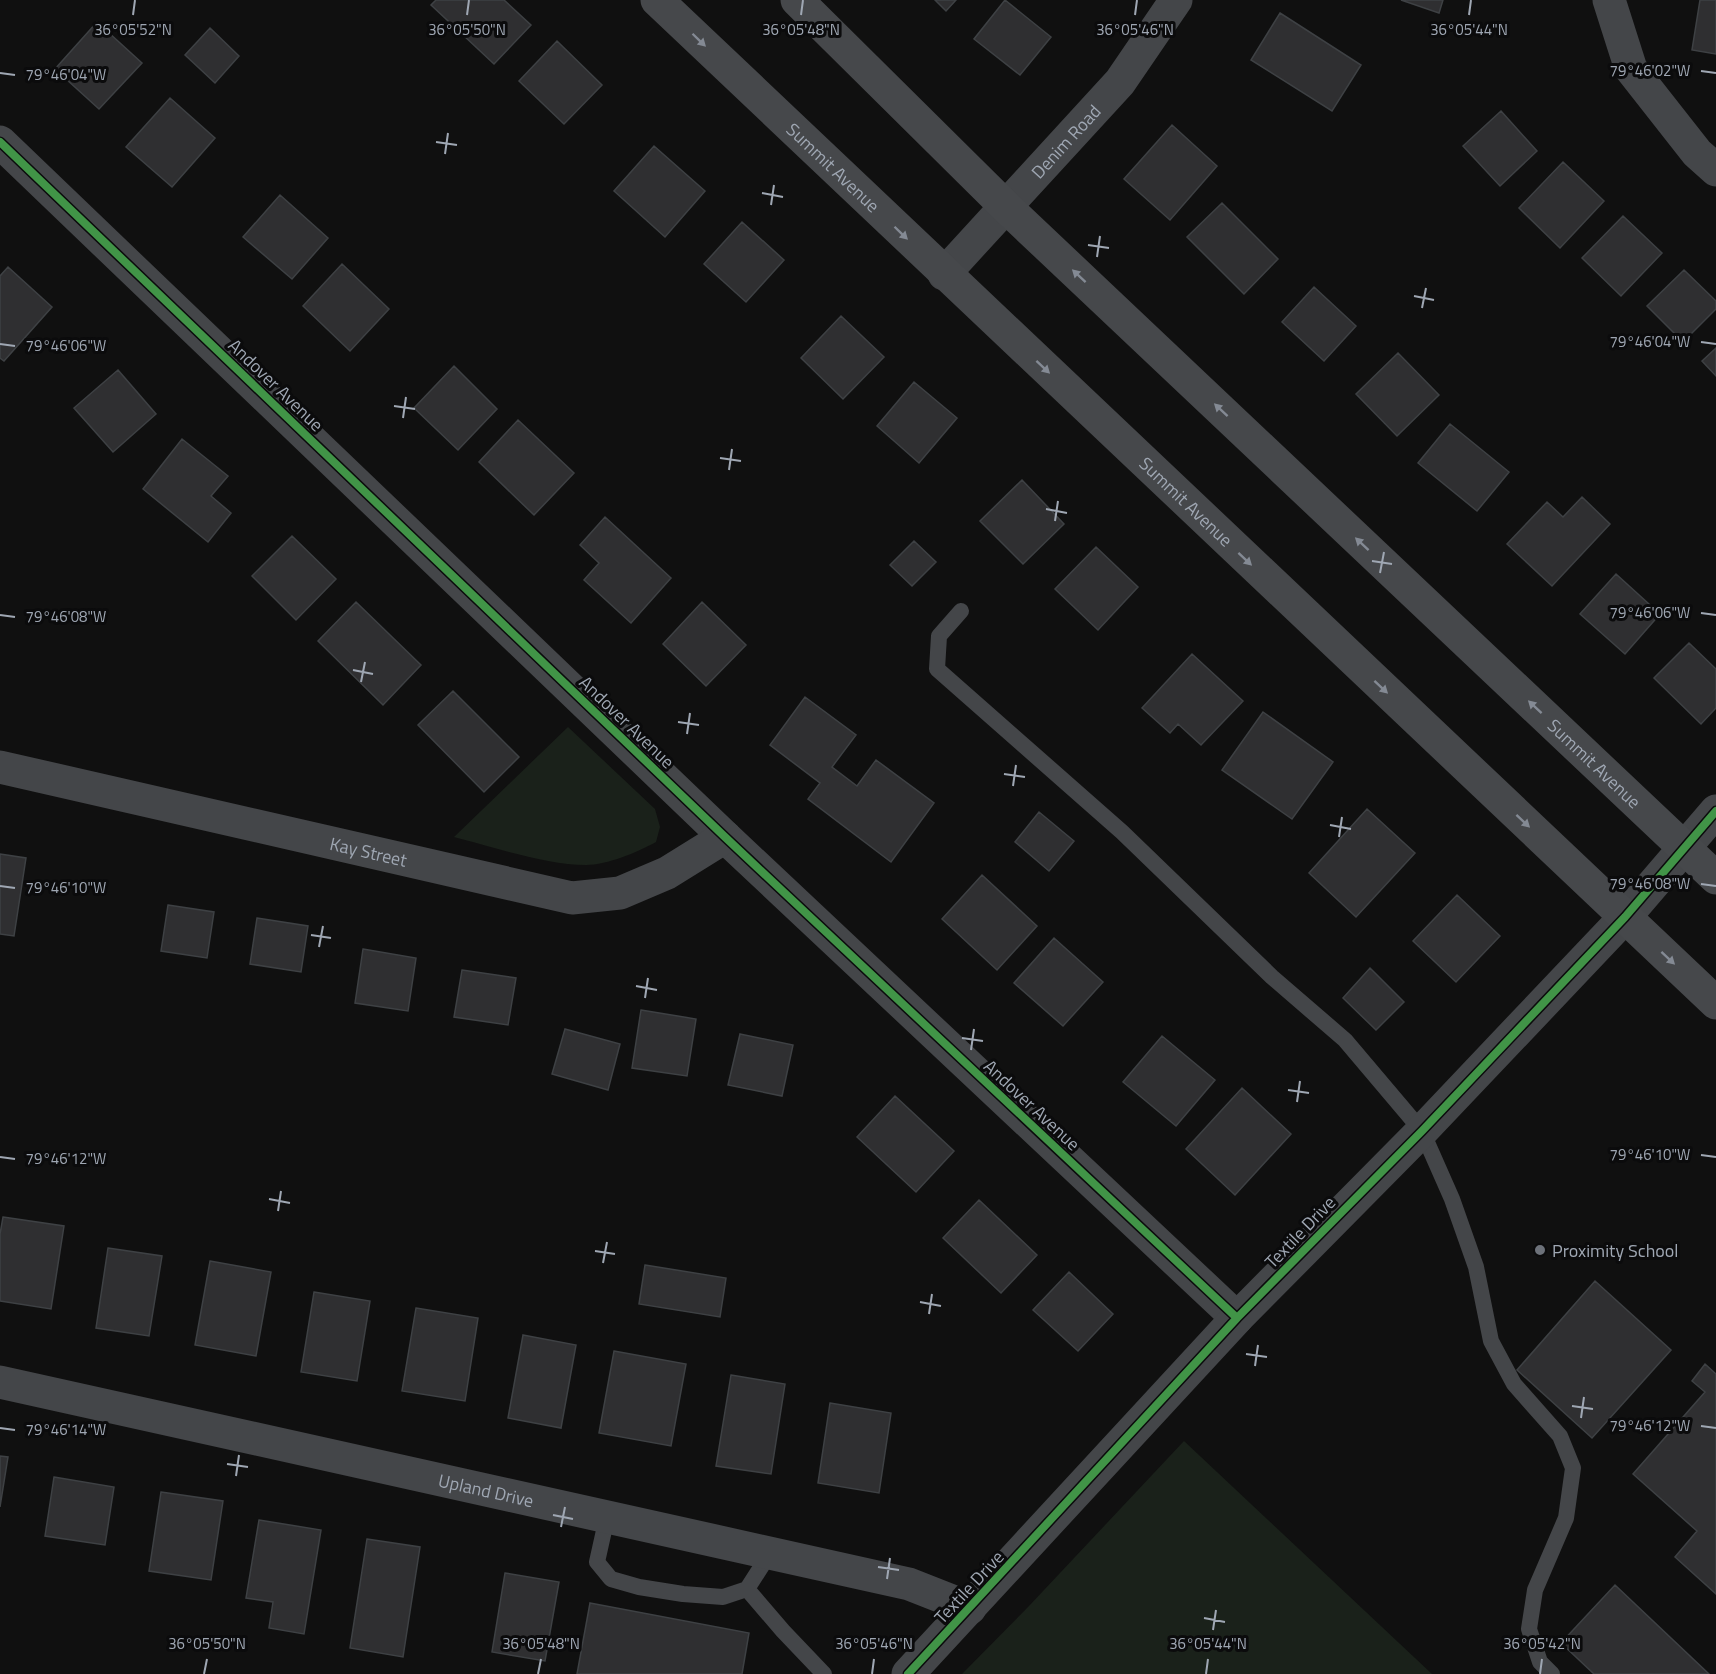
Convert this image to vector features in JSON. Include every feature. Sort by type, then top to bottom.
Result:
[{"type":"main road","name":"Summit Avenue","points":[[657,0],[1716,1003]]},
{"type":"main road","name":"Summit Avenue","points":[[796,0],[1006,207],[1716,878]]},
{"type":"street","name":"Denim Road","points":[[944,274],[1120,82],[1176,0]]},
{"type":"street","points":[[1609,0],[1631,69],[1697,153],[1716,170]]},
{"type":"street","name":"Andover Avenue","points":[[0,142],[725,837],[1237,1318]]},
{"type":"street","name":"Kay Street","points":[[0,767],[572,898],[620,893],[667,873],[725,837]]},
{"type":"street","name":"Textile Drive","points":[[908,1674],[1237,1318],[1422,1131],[1625,917],[1716,811]]},
{"type":"street","name":"Upland Drive","points":[[0,1382],[909,1584],[970,1608]]},
{"type":"lane","points":[[961,611],[939,636],[937,669],[1122,832],[1272,977],[1345,1040],[1422,1131],[1452,1199],[1476,1267],[1491,1341],[1514,1384],[1560,1436],[1573,1468],[1566,1518],[1535,1590],[1529,1629],[1540,1662],[1552,1674]]},
{"type":"lane","points":[[607,1517],[597,1562],[611,1579],[639,1587],[723,1597],[747,1589],[770,1553]]},
{"type":"lane","points":[[747,1589],[824,1674]]},
{"type":"shaded area","points":[[568,727],[655,809],[660,827],[656,842],[622,857],[586,865],[537,859],[454,837]]},
{"type":"shaded area","points":[[1184,1441],[1432,1674],[962,1674]]},
{"type":"building","points":[[436,0],[504,0],[531,25],[494,64],[431,5]]},
{"type":"building","points":[[935,0],[956,0],[946,11]]},
{"type":"building","points":[[1005,0],[1051,37],[1020,75],[974,39]]},
{"type":"building","points":[[1401,0],[1443,0],[1439,13]]},
{"type":"building","points":[[1700,0],[1716,0],[1716,54],[1692,50]]},
{"type":"building","points":[[1280,13],[1361,65],[1332,111],[1251,60]]},
{"type":"building","points":[[97,22],[142,63],[99,109],[55,69]]},
{"type":"building","points":[[210,28],[239,56],[215,83],[185,55]]},
{"type":"building","points":[[557,41],[602,85],[564,124],[519,81]]},
{"type":"building","points":[[170,98],[215,138],[172,187],[126,147]]},
{"type":"building","points":[[1501,111],[1537,151],[1500,186],[1463,146]]},
{"type":"building","points":[[1172,125],[1217,166],[1170,220],[1124,179]]},
{"type":"building","points":[[654,146],[705,191],[665,237],[614,191]]},
{"type":"building","points":[[1563,162],[1604,201],[1560,248],[1519,208]]},
{"type":"building","points":[[280,195],[328,238],[292,279],[243,237]]},
{"type":"building","points":[[1222,203],[1278,259],[1244,294],[1187,237]]},
{"type":"building","points":[[1623,216],[1662,253],[1621,296],[1582,258]]},
{"type":"building","points":[[742,222],[784,260],[746,302],[704,264]]},
{"type":"building","points":[[342,264],[389,309],[350,351],[303,306]]},
{"type":"building","points":[[8,267],[52,307],[4,361],[0,358],[0,276]]},
{"type":"building","points":[[1684,270],[1716,301],[1716,309],[1683,342],[1647,306]]},
{"type":"building","points":[[1314,287],[1356,326],[1324,361],[1282,322]]},
{"type":"building","points":[[841,316],[884,357],[843,399],[801,358]]},
{"type":"building","points":[[1716,348],[1716,376],[1702,361]]},
{"type":"building","points":[[1398,353],[1439,395],[1397,436],[1356,394]]},
{"type":"building","points":[[454,366],[497,409],[458,450],[414,408]]},
{"type":"building","points":[[118,370],[156,414],[113,452],[74,408]]},
{"type":"building","points":[[914,382],[957,418],[919,463],[877,426]]},
{"type":"building","points":[[518,420],[574,473],[534,515],[479,462]]},
{"type":"building","points":[[1450,424],[1509,472],[1477,511],[1418,463]]},
{"type":"building","points":[[182,439],[228,476],[211,496],[231,513],[208,542],[143,489]]},
{"type":"building","points":[[1022,480],[1064,524],[1023,564],[980,521]]},
{"type":"building","points":[[1582,497],[1610,524],[1552,586],[1507,544],[1547,502],[1563,517]]},
{"type":"building","points":[[605,517],[671,578],[631,623],[584,580],[599,563],[580,545]]},
{"type":"building","points":[[292,536],[336,579],[296,620],[252,576]]},
{"type":"building","points":[[914,541],[936,562],[912,586],[890,565]]},
{"type":"building","points":[[1096,547],[1138,587],[1098,630],[1055,589]]},
{"type":"building","points":[[1616,574],[1660,614],[1625,654],[1580,614]]},
{"type":"building","points":[[356,602],[421,665],[383,705],[318,641]]},
{"type":"building","points":[[702,602],[746,645],[706,686],[663,644]]},
{"type":"building","points":[[1689,643],[1716,669],[1716,708],[1701,724],[1654,678]]},
{"type":"building","points":[[1192,654],[1243,701],[1201,745],[1178,724],[1170,733],[1142,708]]},
{"type":"building","points":[[453,691],[519,757],[484,792],[418,725]]},
{"type":"building","points":[[805,697],[856,735],[832,767],[857,786],[876,760],[934,803],[891,862],[808,799],[820,783],[770,745]]},
{"type":"building","points":[[1263,712],[1333,762],[1292,819],[1222,770]]},
{"type":"building","points":[[1367,809],[1415,853],[1356,917],[1309,873]]},
{"type":"building","points":[[1039,812],[1074,841],[1049,871],[1015,842]]},
{"type":"building","points":[[0,854],[26,858],[14,936],[0,934]]},
{"type":"building","points":[[982,875],[1037,926],[997,970],[942,919]]},
{"type":"building","points":[[1457,895],[1500,936],[1456,982],[1413,941]]},
{"type":"building","points":[[168,905],[214,912],[207,958],[161,951]]},
{"type":"building","points":[[257,918],[308,926],[301,972],[250,964]]},
{"type":"building","points":[[1054,938],[1103,982],[1063,1026],[1014,983]]},
{"type":"building","points":[[363,949],[416,958],[408,1011],[355,1003]]},
{"type":"building","points":[[1370,968],[1404,1002],[1376,1030],[1343,998]]},
{"type":"building","points":[[462,970],[516,978],[508,1025],[454,1017]]},
{"type":"building","points":[[641,1010],[696,1019],[687,1076],[632,1068]]},
{"type":"building","points":[[565,1029],[620,1044],[608,1090],[552,1074]]},
{"type":"building","points":[[740,1034],[793,1045],[782,1096],[728,1085]]},
{"type":"building","points":[[1162,1036],[1215,1080],[1176,1126],[1123,1082]]},
{"type":"building","points":[[1242,1088],[1291,1134],[1235,1195],[1186,1149]]},
{"type":"building","points":[[895,1096],[954,1151],[916,1192],[857,1137]]},
{"type":"building","points":[[979,1200],[1037,1255],[1001,1293],[943,1238]]},
{"type":"building","points":[[3,1217],[64,1226],[51,1309],[0,1301],[0,1234]]},
{"type":"building","points":[[108,1248],[162,1256],[149,1336],[96,1328]]},
{"type":"building","points":[[210,1261],[271,1272],[256,1356],[195,1345]]},
{"type":"building","points":[[645,1265],[726,1278],[720,1317],[639,1304]]},
{"type":"building","points":[[1069,1272],[1113,1314],[1078,1351],[1033,1310]]},
{"type":"building","points":[[1595,1281],[1671,1350],[1592,1438],[1517,1370]]},
{"type":"building","points":[[314,1292],[370,1301],[357,1381],[301,1372]]},
{"type":"building","points":[[416,1308],[478,1318],[465,1401],[402,1391]]},
{"type":"building","points":[[523,1335],[576,1345],[561,1428],[508,1418]]},
{"type":"building","points":[[614,1351],[686,1364],[671,1446],[599,1433]]},
{"type":"building","points":[[1705,1364],[1716,1374],[1716,1594],[1675,1557],[1697,1531],[1633,1474],[1705,1392],[1692,1381]]},
{"type":"building","points":[[731,1375],[785,1384],[771,1474],[716,1466]]},
{"type":"building","points":[[830,1403],[891,1413],[879,1493],[818,1483]]},
{"type":"building","points":[[0,1456],[8,1457],[0,1507]]},
{"type":"building","points":[[54,1477],[114,1487],[105,1545],[45,1536]]},
{"type":"building","points":[[161,1492],[223,1501],[211,1580],[149,1571]]},
{"type":"building","points":[[259,1520],[321,1530],[304,1634],[269,1628],[273,1602],[246,1598]]},
{"type":"building","points":[[367,1539],[420,1547],[403,1657],[350,1648]]},
{"type":"building","points":[[505,1573],[559,1582],[545,1661],[492,1652]]},
{"type":"building","points":[[1615,1585],[1709,1674],[1594,1674],[1561,1643]]},
{"type":"building","points":[[590,1603],[749,1633],[742,1674],[577,1674]]},
{"type":"cycle path","points":[[0,142],[725,837],[1237,1318]]},
{"type":"cycle path","points":[[908,1674],[1237,1318],[1422,1131],[1625,917],[1716,811]]},
{"type":"place","name":"Proximity School","points":[[1540,1250]]}]
